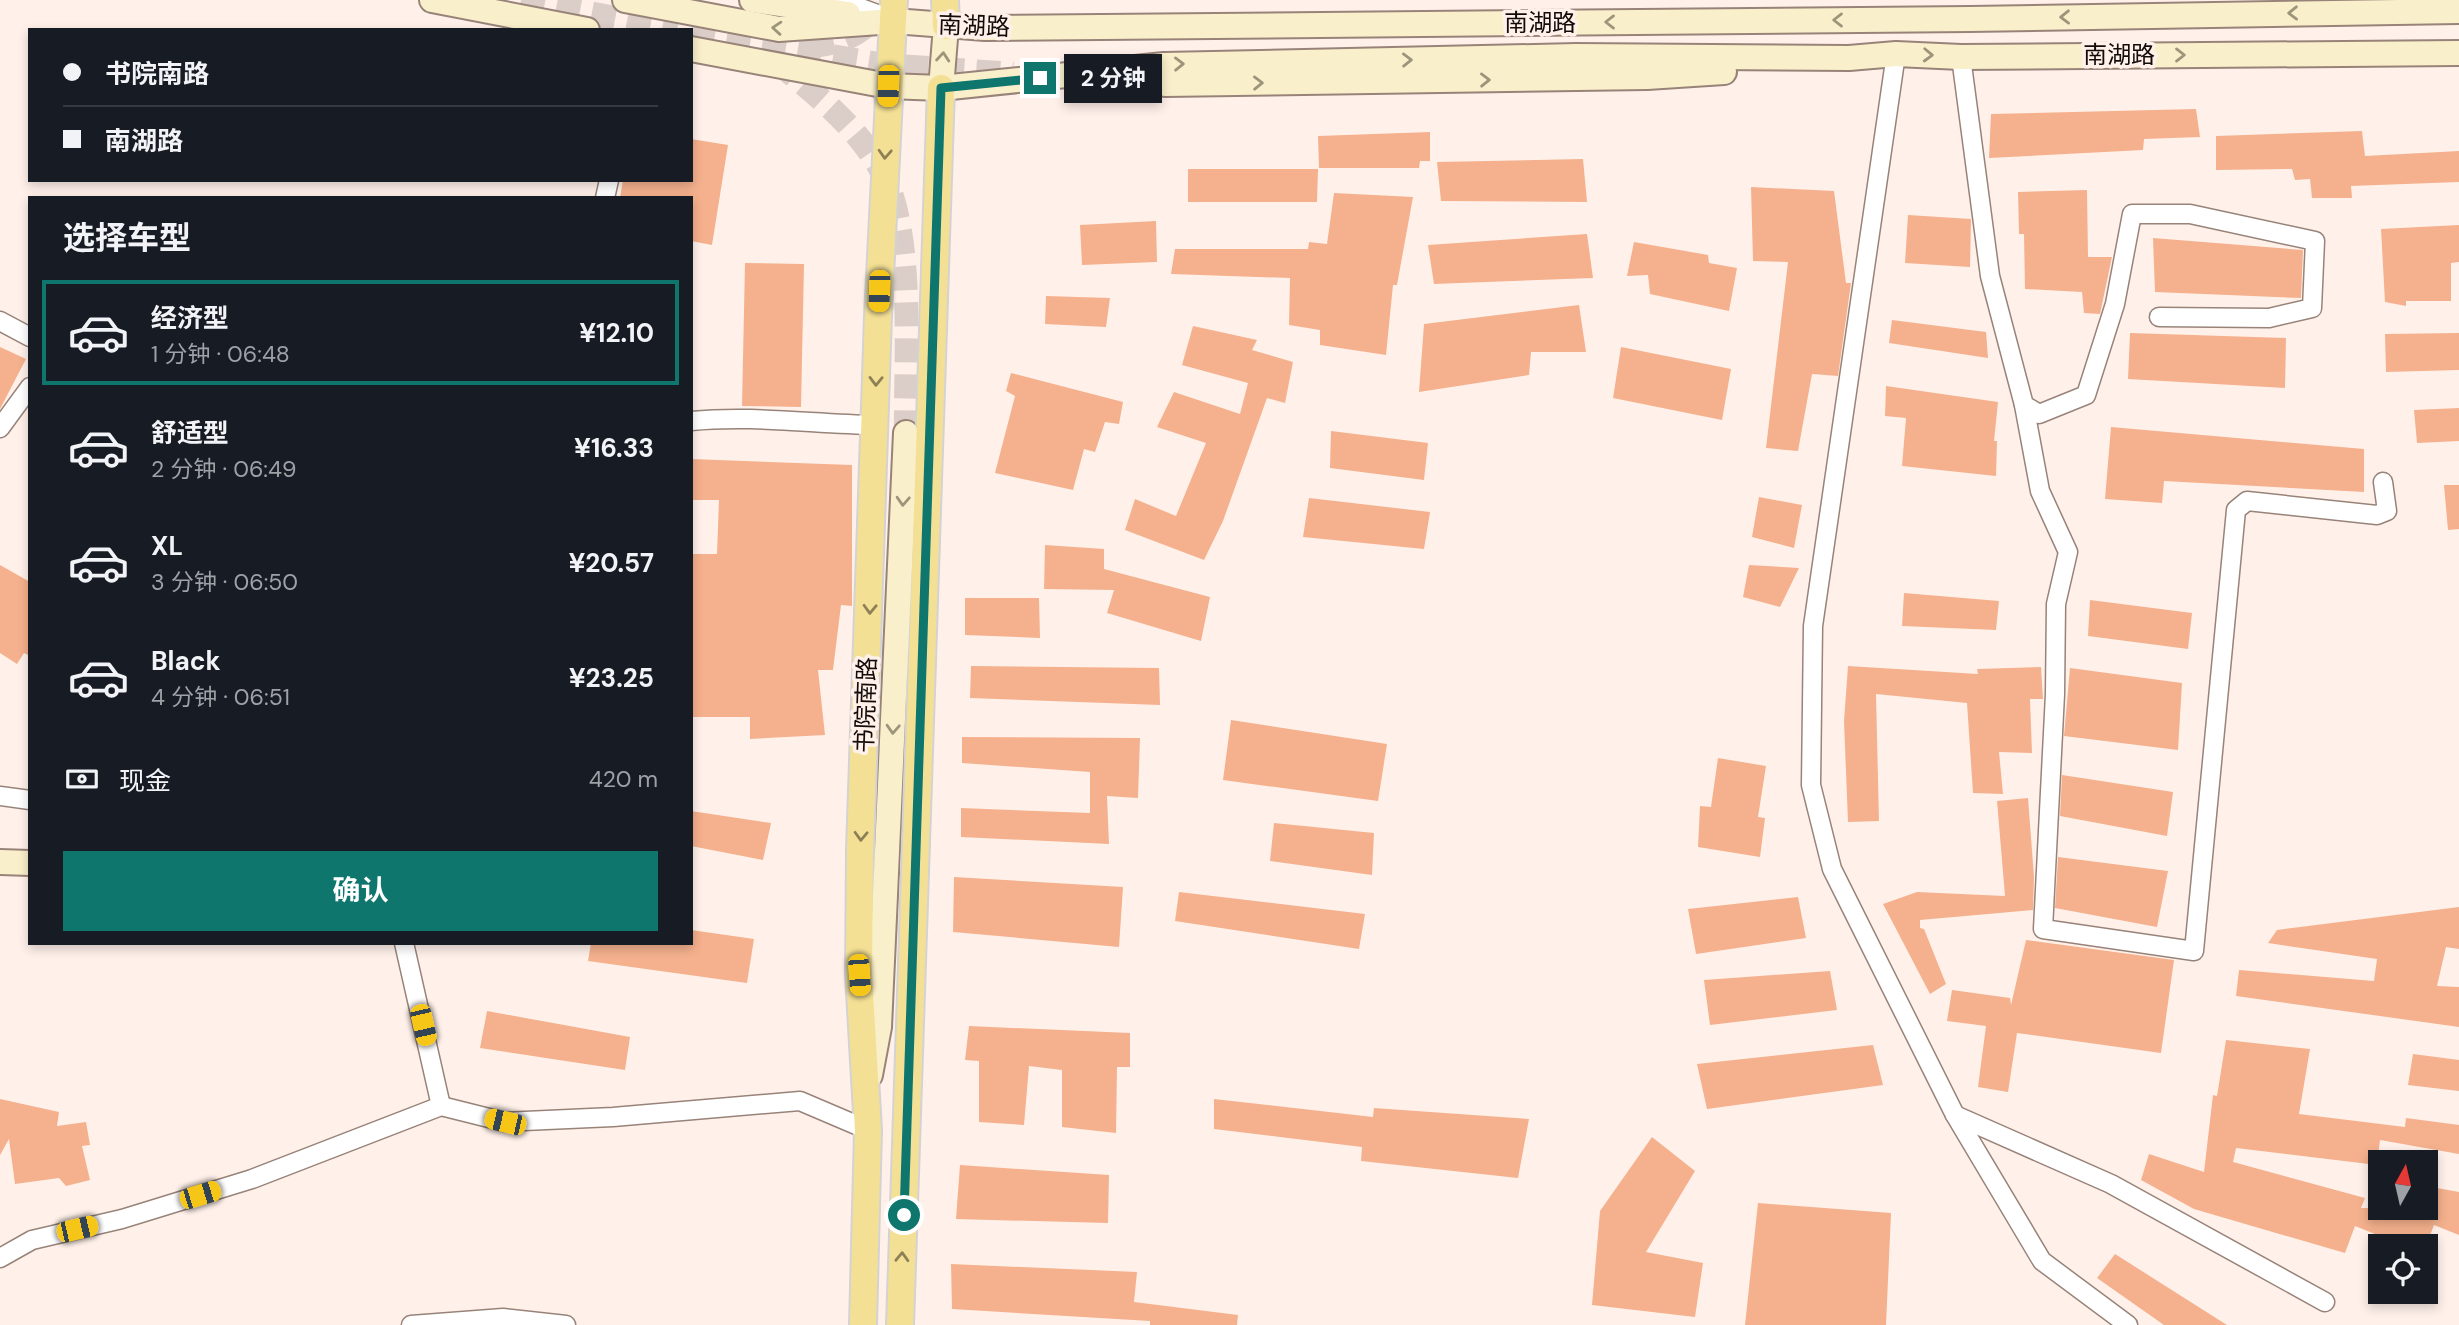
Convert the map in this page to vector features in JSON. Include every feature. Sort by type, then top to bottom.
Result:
[{"type":"main road","points":[[432,0],[577,28]]},
{"type":"main road","name":"南湖路","points":[[625,0],[779,29],[894,10],[946,13],[1970,19],[2445,7]]},
{"type":"main road","points":[[752,0],[894,10]]},
{"type":"main road","name":"书院南路","points":[[863,1325],[868,1130],[859,975],[860,877],[888,86],[894,10]]},
{"type":"main road","points":[[900,1325],[941,88],[946,13]]},
{"type":"main road","name":"南湖路","points":[[693,49],[888,86],[941,88],[1164,65],[1576,56],[1849,58],[1896,54],[1961,57],[2459,53]]},
{"type":"main road","points":[[1165,84],[1647,77],[1784,67],[1849,58]]},
{"type":"main road","points":[[867,1094],[879,1027],[906,433]]},
{"type":"main road","points":[[0,862],[28,863]]},
{"type":"street","points":[[839,0],[894,10]]},
{"type":"street","points":[[1896,54],[1814,626],[1811,785],[1832,869],[1955,1115],[2042,1261],[2128,1325]]},
{"type":"street","points":[[1961,57],[1990,276],[2024,405],[2040,491],[2067,552],[2056,604],[2055,694],[2043,929],[2194,951],[2236,510],[2247,501],[2377,516],[2387,511],[2383,482]]},
{"type":"street","points":[[2024,405],[2039,414],[2086,395],[2115,304],[2132,214],[2190,214],[2315,241],[2312,307],[2269,318],[2159,317]]},
{"type":"street","points":[[0,321],[28,336]]},
{"type":"street","points":[[0,428],[28,390]]},
{"type":"street","points":[[693,421],[780,418],[827,424],[875,425]]},
{"type":"street","points":[[0,796],[28,800]]},
{"type":"street","points":[[404,945],[441,1106]]},
{"type":"street","points":[[0,1258],[32,1240],[122,1219],[252,1179],[441,1106],[505,1122],[613,1117],[800,1101],[868,1130]]},
{"type":"street","points":[[1955,1115],[2111,1184],[2325,1302]]},
{"type":"street","points":[[411,1325],[503,1318],[566,1325]]},
{"type":"building","points":[[2196,109],[2200,137],[2144,139],[2143,150],[1989,158],[1991,114]]},
{"type":"building","points":[[2362,131],[2365,156],[2459,151],[2459,182],[2351,186],[2352,198],[2312,198],[2310,179],[2295,180],[2292,169],[2216,170],[2216,136]]},
{"type":"building","points":[[1430,132],[1430,161],[1420,161],[1419,168],[1319,168],[1318,136]]},
{"type":"building","points":[[693,139],[728,145],[712,245],[693,241],[693,196],[620,196],[623,182],[693,182]]},
{"type":"building","points":[[1583,159],[1587,202],[1441,201],[1437,162]]},
{"type":"building","points":[[1188,169],[1318,169],[1317,202],[1188,202]]},
{"type":"building","points":[[1751,187],[1834,191],[1846,283],[1851,283],[1838,376],[1812,374],[1798,451],[1766,448],[1788,262],[1753,261]]},
{"type":"building","points":[[2087,190],[2088,257],[2112,257],[2100,314],[2084,313],[2082,292],[2025,289],[2024,234],[2019,234],[2018,192]]},
{"type":"building","points":[[1334,193],[1413,197],[1397,285],[1393,285],[1386,355],[1320,345],[1320,330],[1289,325],[1290,278],[1171,274],[1175,249],[1308,249],[1309,242],[1327,244]]},
{"type":"building","points":[[1908,215],[1971,219],[1970,267],[1905,263]]},
{"type":"building","points":[[1156,221],[1157,262],[1082,265],[1080,225]]},
{"type":"building","points":[[2459,225],[2459,262],[2451,263],[2451,301],[2406,301],[2406,306],[2385,302],[2381,229]]},
{"type":"building","points":[[1587,234],[1593,278],[1434,284],[1428,245]]},
{"type":"building","points":[[2153,238],[2303,250],[2301,298],[2155,292]]},
{"type":"building","points":[[1634,242],[1708,255],[1709,263],[1737,268],[1729,311],[1650,294],[1648,275],[1627,276]]},
{"type":"building","points":[[745,263],[804,264],[801,407],[742,406]]},
{"type":"building","points":[[1046,296],[1110,298],[1106,327],[1045,324]]},
{"type":"building","points":[[1579,305],[1586,352],[1531,352],[1529,375],[1419,392],[1424,324]]},
{"type":"building","points":[[1892,320],[1986,332],[1988,358],[1889,343]]},
{"type":"building","points":[[1193,326],[1257,340],[1252,350],[1293,362],[1285,403],[1267,398],[1223,521],[1204,560],[1125,530],[1135,499],[1176,516],[1206,443],[1157,427],[1174,392],[1240,414],[1248,383],[1182,365]]},
{"type":"building","points":[[2130,333],[2286,338],[2285,388],[2128,379]]},
{"type":"building","points":[[2459,333],[2459,370],[2386,372],[2385,334]]},
{"type":"building","points":[[0,347],[26,359],[0,409]]},
{"type":"building","points":[[1621,347],[1731,369],[1722,420],[1613,398]]},
{"type":"building","points":[[1011,373],[1123,402],[1119,424],[1105,422],[1095,452],[1084,449],[1073,490],[995,473],[1015,396],[1006,391]]},
{"type":"building","points":[[1886,386],[1998,402],[1994,441],[1997,441],[1996,476],[1902,466],[1906,418],[1885,416]]},
{"type":"building","points":[[2459,408],[2459,441],[2417,443],[2414,410]]},
{"type":"building","points":[[2111,427],[2364,449],[2364,492],[2164,481],[2162,503],[2105,499]]},
{"type":"building","points":[[1331,431],[1428,443],[1424,480],[1330,468]]},
{"type":"building","points":[[693,459],[852,465],[852,606],[841,605],[833,670],[818,670],[825,735],[750,739],[750,717],[693,717],[693,554],[717,554],[719,500],[693,500]]},
{"type":"building","points":[[2444,485],[2459,485],[2459,529],[2448,530]]},
{"type":"building","points":[[1759,497],[1802,505],[1794,548],[1752,537]]},
{"type":"building","points":[[1309,498],[1430,512],[1424,549],[1303,537]]},
{"type":"building","points":[[1045,545],[1104,549],[1104,569],[1210,597],[1201,641],[1107,613],[1114,590],[1044,589]]},
{"type":"building","points":[[0,565],[28,581],[28,655],[24,653],[17,664],[0,653]]},
{"type":"building","points":[[1749,565],[1799,568],[1780,607],[1743,597]]},
{"type":"building","points":[[1904,593],[1999,601],[1996,630],[1902,626]]},
{"type":"building","points":[[965,598],[1039,598],[1040,638],[965,635]]},
{"type":"building","points":[[2090,600],[2192,613],[2188,649],[2088,636]]},
{"type":"building","points":[[971,666],[1159,668],[1160,705],[970,698]]},
{"type":"building","points":[[1848,666],[1978,674],[1977,669],[2041,667],[2043,699],[2030,699],[2032,753],[1999,752],[2003,794],[1973,793],[1967,703],[1876,694],[1879,821],[1848,822],[1844,721]]},
{"type":"building","points":[[2070,668],[2182,683],[2178,750],[2064,736]]},
{"type":"building","points":[[1231,720],[1387,744],[1378,801],[1223,780]]},
{"type":"building","points":[[962,737],[1140,738],[1138,798],[1107,796],[1109,844],[961,837],[961,808],[1090,813],[1090,772],[962,763]]},
{"type":"building","points":[[1718,758],[1766,766],[1758,817],[1765,818],[1760,857],[1698,847],[1700,806],[1711,807]]},
{"type":"building","points":[[2062,775],[2173,792],[2167,836],[2060,816]]},
{"type":"building","points":[[2028,798],[2034,877],[2033,910],[1920,920],[1920,928],[1924,929],[1946,984],[1930,994],[1883,904],[1917,892],[2005,896],[1997,801]]},
{"type":"building","points":[[693,811],[771,823],[763,860],[693,846]]},
{"type":"building","points":[[1274,823],[1374,833],[1372,875],[1270,861]]},
{"type":"building","points":[[2058,857],[2168,871],[2157,927],[2055,908]]},
{"type":"building","points":[[954,877],[1123,887],[1119,947],[953,932]]},
{"type":"building","points":[[1179,892],[1365,914],[1359,949],[1175,921]]},
{"type":"building","points":[[1798,897],[1806,938],[1696,954],[1688,909]]},
{"type":"building","points":[[2459,907],[2459,949],[2446,947],[2437,986],[2459,987],[2459,1027],[2236,996],[2239,970],[2374,981],[2377,959],[2268,943],[2277,930]]},
{"type":"building","points":[[693,930],[754,939],[747,983],[588,961],[591,945],[693,945]]},
{"type":"building","points":[[2026,940],[2174,960],[2161,1053],[2017,1033],[2008,1092],[1978,1087],[1986,1026],[1947,1021],[1952,990],[2010,998],[2011,1005]]},
{"type":"building","points":[[1830,971],[1837,1010],[1710,1025],[1704,980]]},
{"type":"building","points":[[487,1011],[630,1037],[625,1070],[480,1048]]},
{"type":"building","points":[[969,1026],[1130,1033],[1130,1067],[1117,1067],[1116,1133],[1062,1127],[1062,1070],[1029,1066],[1024,1125],[979,1122],[979,1061],[965,1060]]},
{"type":"building","points":[[2226,1040],[2310,1049],[2299,1114],[2405,1127],[2406,1118],[2459,1125],[2459,1154],[2380,1140],[2379,1150],[2368,1150],[2368,1164],[2236,1148],[2233,1162],[2365,1198],[2361,1208],[2368,1208],[2368,1220],[2438,1220],[2438,1188],[2459,1192],[2459,1235],[2434,1225],[2431,1234],[2375,1234],[2355,1226],[2345,1253],[2194,1209],[2141,1180],[2149,1154],[2204,1172],[2213,1095],[2217,1096]]},
{"type":"building","points":[[1873,1045],[1883,1085],[1707,1109],[1697,1064]]},
{"type":"building","points":[[2413,1054],[2459,1060],[2459,1091],[2408,1085]]},
{"type":"building","points":[[0,1099],[59,1112],[57,1126],[86,1122],[90,1145],[82,1146],[90,1180],[66,1186],[59,1178],[15,1184],[9,1139],[0,1155]]},
{"type":"building","points":[[1214,1099],[1373,1117],[1374,1108],[1529,1119],[1518,1178],[1361,1161],[1362,1147],[1214,1129]]},
{"type":"building","points":[[1652,1137],[1695,1171],[1646,1252],[1703,1263],[1695,1317],[1592,1305],[1600,1211]]},
{"type":"building","points":[[960,1165],[1109,1175],[1108,1223],[956,1219]]},
{"type":"building","points":[[1758,1203],[1891,1213],[1886,1325],[1745,1325]]},
{"type":"building","points":[[2115,1254],[2227,1325],[2164,1325],[2097,1278]]},
{"type":"building","points":[[951,1264],[1137,1272],[1134,1302],[1238,1315],[1237,1325],[1150,1325],[1150,1321],[952,1309]]},
{"type":"tunnel","points":[[521,0],[667,28]]},
{"type":"tunnel","points":[[810,46],[848,38],[879,14]]},
{"type":"tunnel","points":[[693,33],[885,65],[1013,74]]},
{"type":"tunnel","points":[[776,61],[835,112],[862,141],[883,174],[893,200],[904,264],[907,336],[906,433]]},
{"type":"tunnel","points":[[1095,79],[1165,84]]},
{"type":"route","points":[[904,1215],[941,88],[1040,78]]}]
